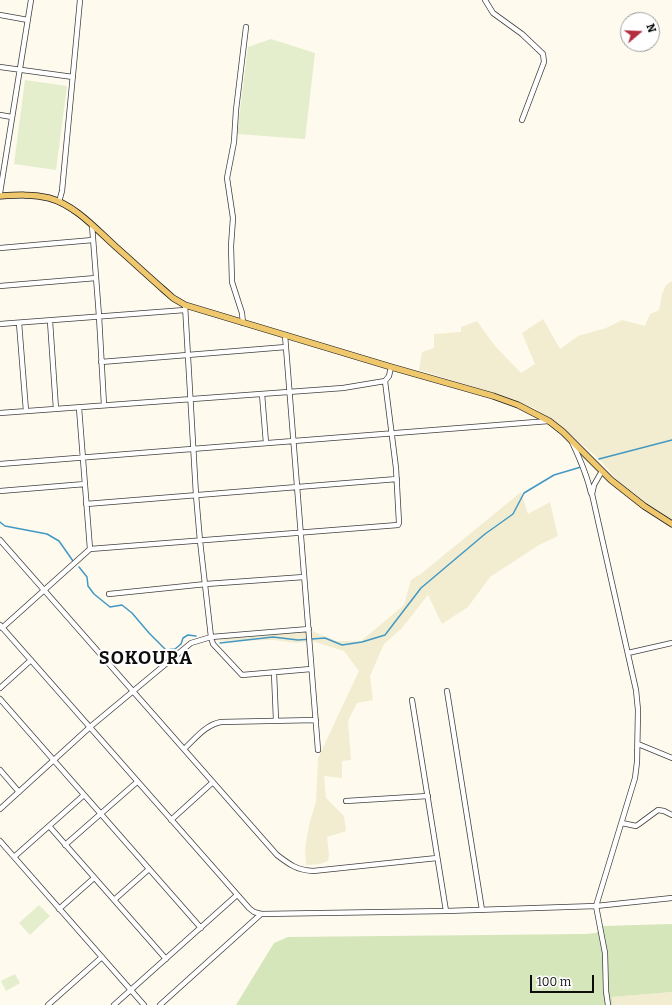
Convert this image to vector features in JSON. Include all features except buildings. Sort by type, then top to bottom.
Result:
[{"type":"main road","points":[[0,196],[41,196],[59,202],[76,212],[185,307],[285,335],[392,368],[494,396],[518,405],[548,421],[570,438],[602,471],[629,494],[672,524]]},
{"type":"street","points":[[0,193],[3,158],[12,117],[31,0]]},
{"type":"street","points":[[59,202],[62,191],[80,0]]},
{"type":"street","points":[[485,0],[493,14],[522,34],[543,54],[544,62],[522,120]]},
{"type":"street","points":[[0,15],[28,20]]},
{"type":"street","points":[[243,323],[242,313],[232,282],[231,246],[233,218],[227,178],[234,142],[236,110],[246,27]]},
{"type":"street","points":[[0,67],[73,77]]},
{"type":"street","points":[[0,115],[12,117]]},
{"type":"street","points":[[92,225],[104,405]]},
{"type":"street","points":[[0,248],[93,240]]},
{"type":"street","points":[[0,286],[96,278]]},
{"type":"street","points":[[0,324],[50,321],[185,307],[196,495],[200,541],[213,644],[242,675],[311,669]]},
{"type":"street","points":[[50,321],[56,409]]},
{"type":"street","points":[[19,323],[26,411]]},
{"type":"street","points":[[285,335],[318,750]]},
{"type":"street","points":[[101,362],[286,347]]},
{"type":"street","points":[[0,413],[343,388],[385,381],[392,368]]},
{"type":"street","points":[[385,381],[397,479],[398,525],[90,550],[44,591],[1,626],[137,782],[237,895],[254,912],[261,914],[482,910],[596,906],[672,898]]},
{"type":"street","points":[[262,394],[266,443]]},
{"type":"street","points":[[78,408],[90,550]]},
{"type":"street","points":[[0,464],[548,421]]},
{"type":"street","points":[[570,438],[581,459],[588,478],[636,690],[638,710],[638,744],[635,778],[596,906],[605,954],[608,1005]]},
{"type":"street","points":[[592,494],[594,485],[602,471]]},
{"type":"street","points":[[86,504],[397,479]]},
{"type":"street","points":[[0,491],[85,484]]},
{"type":"street","points":[[0,540],[213,782],[278,855],[288,864],[300,870],[313,871],[437,858]]},
{"type":"street","points":[[109,594],[206,584],[304,577]]},
{"type":"street","points":[[0,809],[132,690],[186,646],[198,640],[211,637],[309,629]]},
{"type":"street","points":[[628,653],[672,643]]},
{"type":"street","points":[[0,688],[31,660]]},
{"type":"street","points":[[274,673],[276,720]]},
{"type":"street","points":[[447,691],[482,910]]},
{"type":"street","points":[[0,700],[201,928]]},
{"type":"street","points":[[412,700],[446,911]]},
{"type":"street","points":[[184,749],[208,727],[214,724],[276,720],[316,720]]},
{"type":"street","points":[[638,744],[672,758]]},
{"type":"street","points":[[0,770],[19,792]]},
{"type":"street","points":[[66,845],[137,782]]},
{"type":"street","points":[[171,820],[213,782]]},
{"type":"street","points":[[14,857],[84,795]]},
{"type":"street","points":[[346,801],[428,796]]},
{"type":"street","points":[[622,823],[636,826],[658,810],[672,815]]},
{"type":"street","points":[[49,826],[166,959]]},
{"type":"street","points":[[0,841],[144,1005]]},
{"type":"street","points":[[114,900],[149,869]]},
{"type":"street","points":[[59,909],[94,878]]},
{"type":"street","points":[[114,1005],[237,895]]},
{"type":"street","points":[[160,1005],[261,914]]},
{"type":"street","points":[[48,1005],[102,957]]},
{"type":"shaded area","points":[[672,281],[672,521],[653,509],[619,482],[599,459],[567,431],[534,408],[497,394],[419,370],[422,352],[434,348],[434,334],[461,332],[461,327],[477,321],[495,346],[521,373],[535,364],[522,333],[543,319],[560,349],[578,336],[606,328],[622,320],[645,326],[650,314],[659,310],[662,294],[666,285]]},
{"type":"shaded area","points":[[521,492],[528,514],[550,502],[558,536],[539,545],[490,577],[468,607],[442,624],[428,595],[402,628],[384,644],[370,676],[373,700],[357,703],[348,721],[351,760],[342,761],[342,778],[324,776],[326,798],[344,816],[346,831],[327,837],[329,854],[328,861],[320,864],[306,865],[305,850],[309,825],[316,802],[318,758],[359,671],[344,651],[312,641],[297,643],[273,640],[220,641],[220,638],[312,631],[337,641],[361,641],[404,605],[411,580],[422,573]]},
{"type":"shaded area","points":[[672,992],[672,1005],[612,1005],[611,997]]},
{"type":"green space","points":[[271,39],[315,53],[305,139],[237,134],[248,47]]},
{"type":"green space","points":[[25,80],[67,86],[56,170],[14,164]]},
{"type":"green space","points":[[39,905],[50,916],[30,935],[19,923]]},
{"type":"green space","points":[[672,924],[672,992],[612,997],[612,1005],[236,1005],[274,943],[288,937],[585,934],[596,933],[603,926]]},
{"type":"green space","points":[[15,974],[20,983],[6,991],[1,981]]},
{"type":"waterway","points":[[599,459],[672,440]]},
{"type":"waterway","points":[[220,643],[273,637],[298,640],[325,638],[342,645],[362,642],[385,635],[421,588],[485,534],[513,514],[524,493],[554,475],[581,467]]},
{"type":"waterway","points":[[0,522],[5,526],[47,534],[59,541],[73,561]]},
{"type":"waterway","points":[[79,567],[87,577],[88,586],[94,594],[110,607],[122,605],[132,613],[166,650],[175,649],[181,644],[183,638],[188,635],[196,636]]},
{"type":"district","name":"SOKOURA","points":[[146,659]]}]
